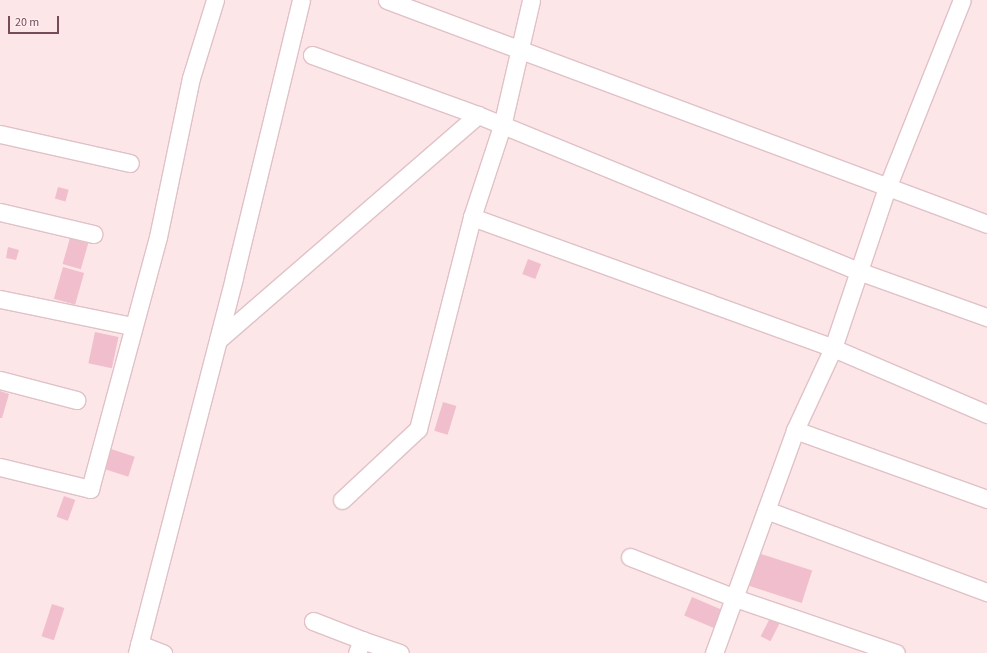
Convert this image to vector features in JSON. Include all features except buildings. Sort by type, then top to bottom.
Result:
[{"type":"street","points":[[0,467],[90,489],[132,326],[158,237],[191,78],[215,0]]},
{"type":"street","points":[[163,653],[138,649],[218,340],[301,0]]},
{"type":"street","points":[[387,0],[519,48],[887,188],[987,224]]},
{"type":"street","points":[[342,500],[418,429],[472,217],[502,126],[531,0]]},
{"type":"street","points":[[714,653],[795,430],[833,348],[861,272],[887,188],[962,0]]},
{"type":"street","points":[[312,56],[478,115],[861,272],[987,317]]},
{"type":"street","points":[[218,340],[478,115]]},
{"type":"street","points":[[0,134],[130,163]]},
{"type":"street","points":[[0,212],[93,234]]},
{"type":"street","points":[[472,217],[833,348],[987,414]]},
{"type":"street","points":[[0,300],[132,326]]},
{"type":"street","points":[[0,380],[76,400]]},
{"type":"street","points":[[795,430],[987,499]]},
{"type":"street","points":[[766,510],[987,592]]},
{"type":"street","points":[[630,557],[735,598],[896,653]]},
{"type":"street","points":[[313,621],[360,646],[400,653]]}]
